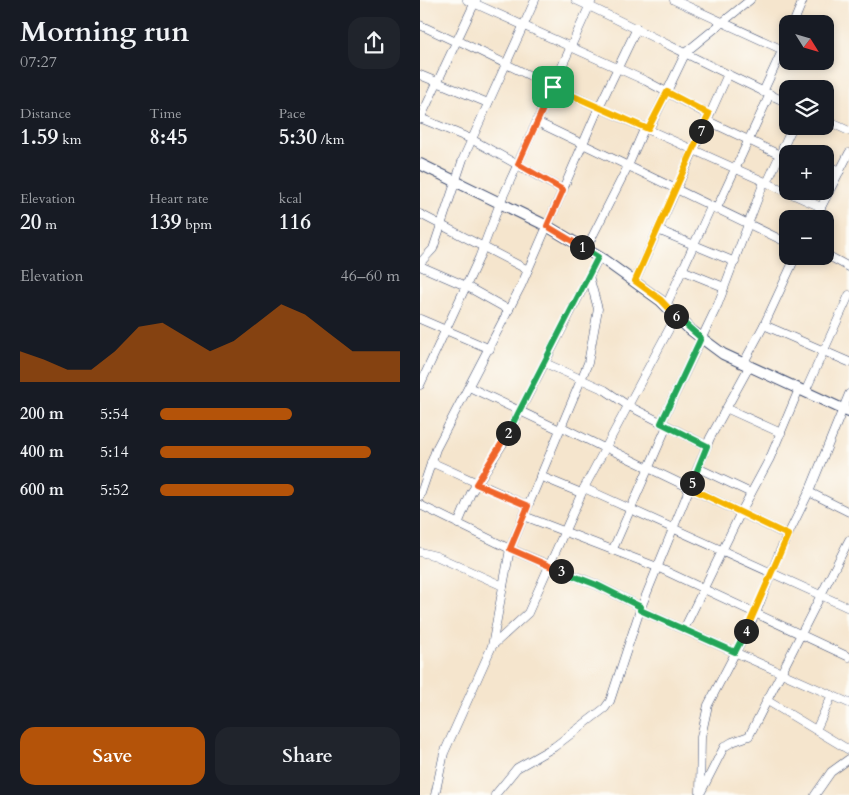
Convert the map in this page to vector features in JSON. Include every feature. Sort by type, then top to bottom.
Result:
[{"type":"street","points":[[509,310],[466,286],[420,264],[433,249],[454,181],[471,139],[535,0]]},
{"type":"street","points":[[576,0],[591,3],[779,99]]},
{"type":"street","points":[[674,0],[779,49]]},
{"type":"street","points":[[586,249],[686,52],[750,0]]},
{"type":"street","points":[[797,15],[803,0]]},
{"type":"street","points":[[563,190],[471,139],[421,116],[473,1],[667,92],[748,139],[779,150]]},
{"type":"street","points":[[420,385],[466,286],[500,203],[591,3]]},
{"type":"street","points":[[420,25],[821,207]]},
{"type":"street","points":[[420,496],[431,462],[453,414],[490,349],[509,310],[599,107],[637,28]]},
{"type":"street","points":[[666,306],[693,245],[735,169],[779,58]]},
{"type":"street","points":[[635,281],[692,149],[728,74]]},
{"type":"street","points":[[420,75],[488,103]]},
{"type":"street","points":[[537,122],[675,190],[779,238]]},
{"type":"street","points":[[834,124],[849,131]]},
{"type":"street","points":[[820,210],[849,153]]},
{"type":"street","points":[[613,549],[664,424],[735,262],[748,225],[779,155]]},
{"type":"street","points":[[420,164],[547,226],[586,249],[635,281],[701,338],[746,365],[846,411]]},
{"type":"street","points":[[834,169],[840,171]]},
{"type":"street","points":[[420,214],[528,270]]},
{"type":"street","points":[[658,230],[735,262]]},
{"type":"street","points":[[458,524],[476,484],[504,442],[598,257]]},
{"type":"street","points":[[834,259],[849,268]]},
{"type":"street","points":[[495,795],[517,768],[554,747],[605,708],[619,675],[640,609],[707,446],[728,409],[792,265]]},
{"type":"street","points":[[682,270],[724,287]]},
{"type":"street","points":[[435,795],[444,753],[492,646],[510,549],[588,363],[598,309],[589,276]]},
{"type":"street","points":[[684,629],[802,390],[823,352],[849,296]]},
{"type":"street","points":[[492,646],[526,616],[582,490],[676,316]]},
{"type":"street","points":[[420,319],[490,349]]},
{"type":"street","points":[[764,325],[849,362]]},
{"type":"street","points":[[545,362],[605,390],[627,405],[707,446]]},
{"type":"street","points":[[420,363],[428,366]]},
{"type":"street","points":[[469,387],[605,447],[788,535]]},
{"type":"street","points":[[700,794],[704,719],[715,690],[756,612],[771,571],[846,411],[849,394]]},
{"type":"street","points":[[728,409],[781,433]]},
{"type":"street","points":[[431,462],[528,506]]},
{"type":"street","points":[[698,468],[751,493]]},
{"type":"street","points":[[540,476],[629,508],[849,608]]},
{"type":"street","points":[[808,492],[849,512]]},
{"type":"street","points":[[420,505],[510,549],[549,567],[597,585],[640,609],[849,703]]},
{"type":"street","points":[[524,516],[657,567],[756,612],[849,658]]},
{"type":"street","points":[[700,794],[724,747],[732,742],[748,738],[821,595],[845,558],[849,540]]},
{"type":"street","points":[[420,552],[436,556],[503,586]]},
{"type":"street","points":[[816,730],[832,695]]},
{"type":"street","points":[[766,700],[849,750]]},
{"type":"street","points":[[815,795],[831,772],[849,759]]},
{"type":"route","points":[[553,87],[648,129],[667,92],[709,114],[635,281],[661,300],[688,328],[701,338],[696,353],[661,423],[707,446],[690,488],[788,535],[771,571],[756,612],[735,652],[640,610],[641,607],[605,588],[549,567],[510,549],[528,506],[476,484],[504,442],[598,257],[547,226],[563,190],[518,164],[553,87]]}]
